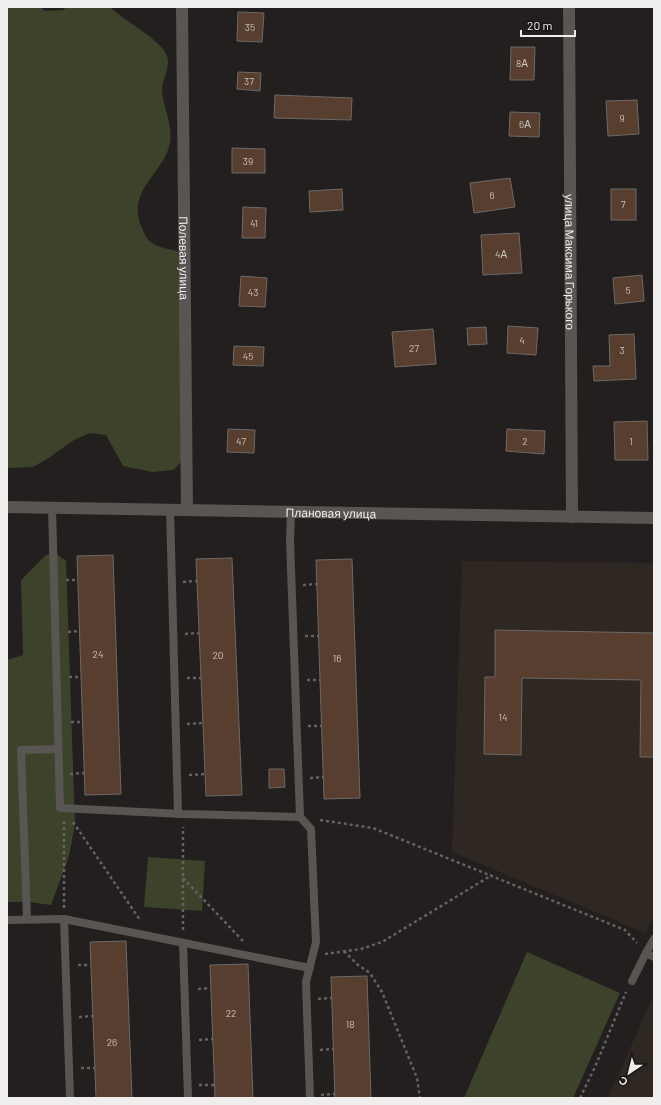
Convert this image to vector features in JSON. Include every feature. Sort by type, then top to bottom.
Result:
[{"type":"street","name":"Полевая улица","points":[[182,7],[187,510]]},
{"type":"street","name":"улица Максима Горького","points":[[569,7],[572,517]]},
{"type":"street","name":"Плановая улица","points":[[7,506],[654,518]]},
{"type":"lane","points":[[52,507],[60,808],[181,814],[300,817]]},
{"type":"lane","points":[[170,509],[181,814]]},
{"type":"lane","points":[[291,512],[300,817],[312,829],[316,942],[306,982],[310,1098]]},
{"type":"lane","points":[[27,919],[21,750],[58,749]]},
{"type":"lane","points":[[64,919],[70,1098]]},
{"type":"lane","points":[[7,920],[64,919],[310,968]]},
{"type":"lane","points":[[632,981],[654,939]]},
{"type":"lane","points":[[183,943],[188,1098]]},
{"type":"lane","points":[[646,954],[654,957]]},
{"type":"path","points":[[64,808],[64,919]]},
{"type":"path","points":[[64,808],[151,936]]},
{"type":"path","points":[[181,814],[183,943]]},
{"type":"path","points":[[300,817],[373,828],[492,875],[625,930],[646,954]]},
{"type":"path","points":[[313,955],[361,949],[382,942],[492,875]]},
{"type":"path","points":[[183,877],[259,958]]},
{"type":"path","points":[[344,951],[358,965],[370,973],[382,992],[417,1078],[420,1098]]},
{"type":"path","points":[[580,1098],[632,981]]},
{"type":"shaded area","points":[[462,561],[654,563],[654,918],[645,933],[452,852]]},
{"type":"shaded area","points":[[654,994],[654,1098],[608,1098]]},
{"type":"green space","points":[[7,7],[41,7],[45,11],[63,10],[67,7],[110,7],[158,43],[167,56],[168,65],[162,92],[170,130],[170,143],[161,164],[142,192],[138,213],[145,236],[152,243],[160,247],[178,251],[185,458],[173,470],[152,472],[123,466],[106,435],[90,433],[74,440],[33,467],[7,468]]},
{"type":"green space","points":[[55,553],[66,561],[75,824],[69,856],[51,905],[29,902],[7,902],[7,660],[23,655],[21,580],[46,555]]},
{"type":"green space","points":[[148,857],[205,861],[202,911],[144,907]]},
{"type":"green space","points":[[527,952],[620,993],[573,1098],[464,1098]]},
{"type":"building","points":[[238,12],[264,13],[262,42],[237,41]]},
{"type":"building","points":[[511,47],[535,47],[534,80],[510,80]]},
{"type":"building","points":[[238,72],[261,73],[260,91],[237,89]]},
{"type":"building","points":[[275,95],[352,98],[351,120],[274,118]]},
{"type":"building","points":[[637,100],[639,134],[608,136],[606,101]]},
{"type":"building","points":[[510,112],[540,113],[539,137],[509,136]]},
{"type":"building","points":[[232,148],[265,149],[265,173],[232,173]]},
{"type":"building","points":[[510,178],[515,207],[474,213],[470,183]]},
{"type":"building","points":[[342,189],[343,210],[310,212],[309,191]]},
{"type":"building","points":[[611,189],[636,189],[636,220],[611,220]]},
{"type":"building","points":[[243,207],[266,208],[265,238],[242,238]]},
{"type":"building","points":[[519,233],[522,273],[483,275],[481,235]]},
{"type":"building","points":[[642,275],[644,301],[615,304],[613,278]]},
{"type":"building","points":[[241,276],[267,278],[265,307],[239,306]]},
{"type":"building","points":[[508,326],[538,328],[536,355],[507,353]]},
{"type":"building","points":[[486,327],[487,344],[468,345],[467,328]]},
{"type":"building","points":[[433,329],[436,364],[395,367],[392,332]]},
{"type":"building","points":[[634,334],[636,379],[594,381],[593,366],[610,366],[609,335]]},
{"type":"building","points":[[234,346],[264,347],[263,366],[233,365]]},
{"type":"building","points":[[647,421],[648,460],[615,460],[614,422]]},
{"type":"building","points":[[228,429],[255,430],[254,453],[227,452]]},
{"type":"building","points":[[507,429],[545,431],[544,454],[506,451]]},
{"type":"building","points":[[113,555],[121,794],[85,795],[77,556]]},
{"type":"building","points":[[232,558],[242,795],[206,796],[196,559]]},
{"type":"building","points":[[352,559],[360,798],[324,799],[316,560]]},
{"type":"building","points":[[495,630],[654,633],[654,757],[640,757],[641,680],[522,678],[521,755],[484,754],[485,677],[495,677]]},
{"type":"building","points":[[269,769],[284,769],[285,787],[269,788]]},
{"type":"building","points":[[126,941],[132,1098],[96,1098],[90,942]]},
{"type":"building","points":[[248,964],[253,1098],[215,1098],[210,965]]},
{"type":"building","points":[[367,976],[371,1098],[335,1098],[331,977]]}]
